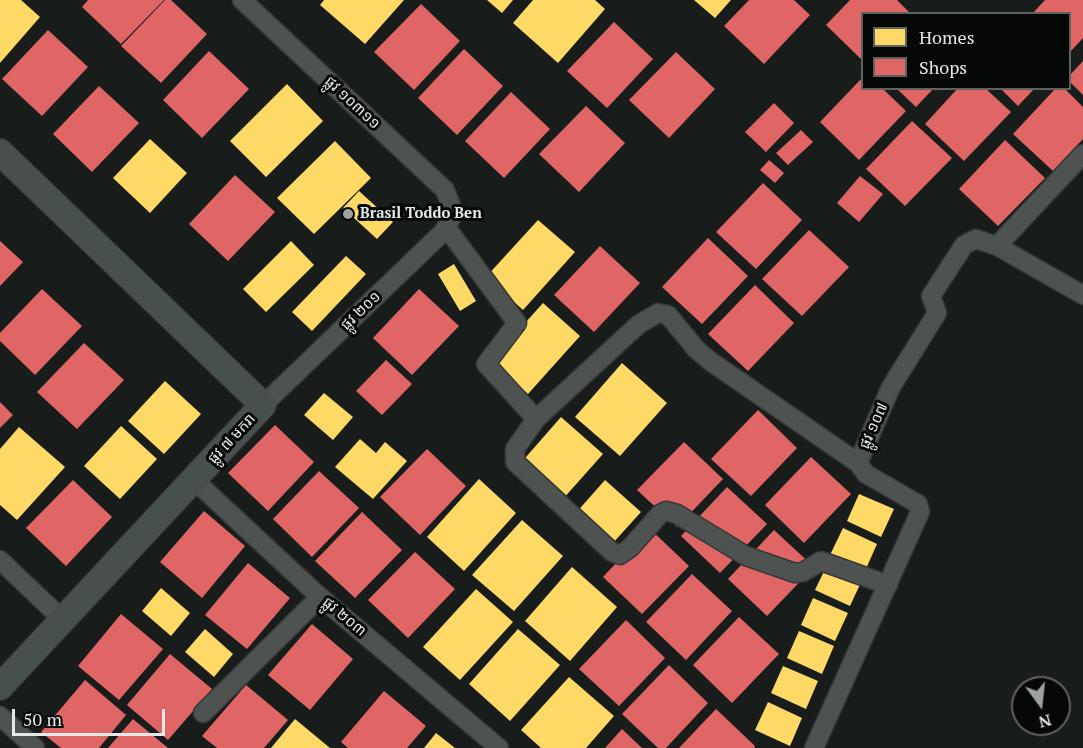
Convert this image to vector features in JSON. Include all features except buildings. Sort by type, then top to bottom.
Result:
[{"type":"main road","name":"ផ្លូវ ៧ មករា","points":[[0,152],[263,405],[0,687]]},
{"type":"street","name":"ផ្លូវ ១០៣១១","points":[[242,0],[445,190],[450,220],[517,323],[486,364],[536,419]]},
{"type":"street","points":[[997,246],[1083,154]]},
{"type":"street","name":"ផ្លូវ ២០១","points":[[263,405],[443,232],[450,220]]},
{"type":"street","name":"ផ្លូវ ១០៧","points":[[814,748],[920,512],[918,504],[866,474],[858,463],[891,387],[937,313],[931,296],[964,245],[976,239],[997,246],[1083,295]]},
{"type":"street","points":[[858,463],[710,361],[696,349],[668,315],[658,313],[639,324],[536,419],[515,449],[515,462],[612,552],[620,555],[630,548],[660,514],[666,511],[677,514],[746,556],[795,573],[803,572],[821,561],[888,585]]},
{"type":"street","name":"ផ្លូវ ២០៣","points":[[194,480],[320,597],[499,748]]},
{"type":"street","points":[[0,560],[63,620]]},
{"type":"street","points":[[203,713],[320,597]]},
{"type":"street","points":[[0,716],[35,748]]},
{"type":"place","name":"Brasil Toddo Ben","points":[[348,214]]}]
